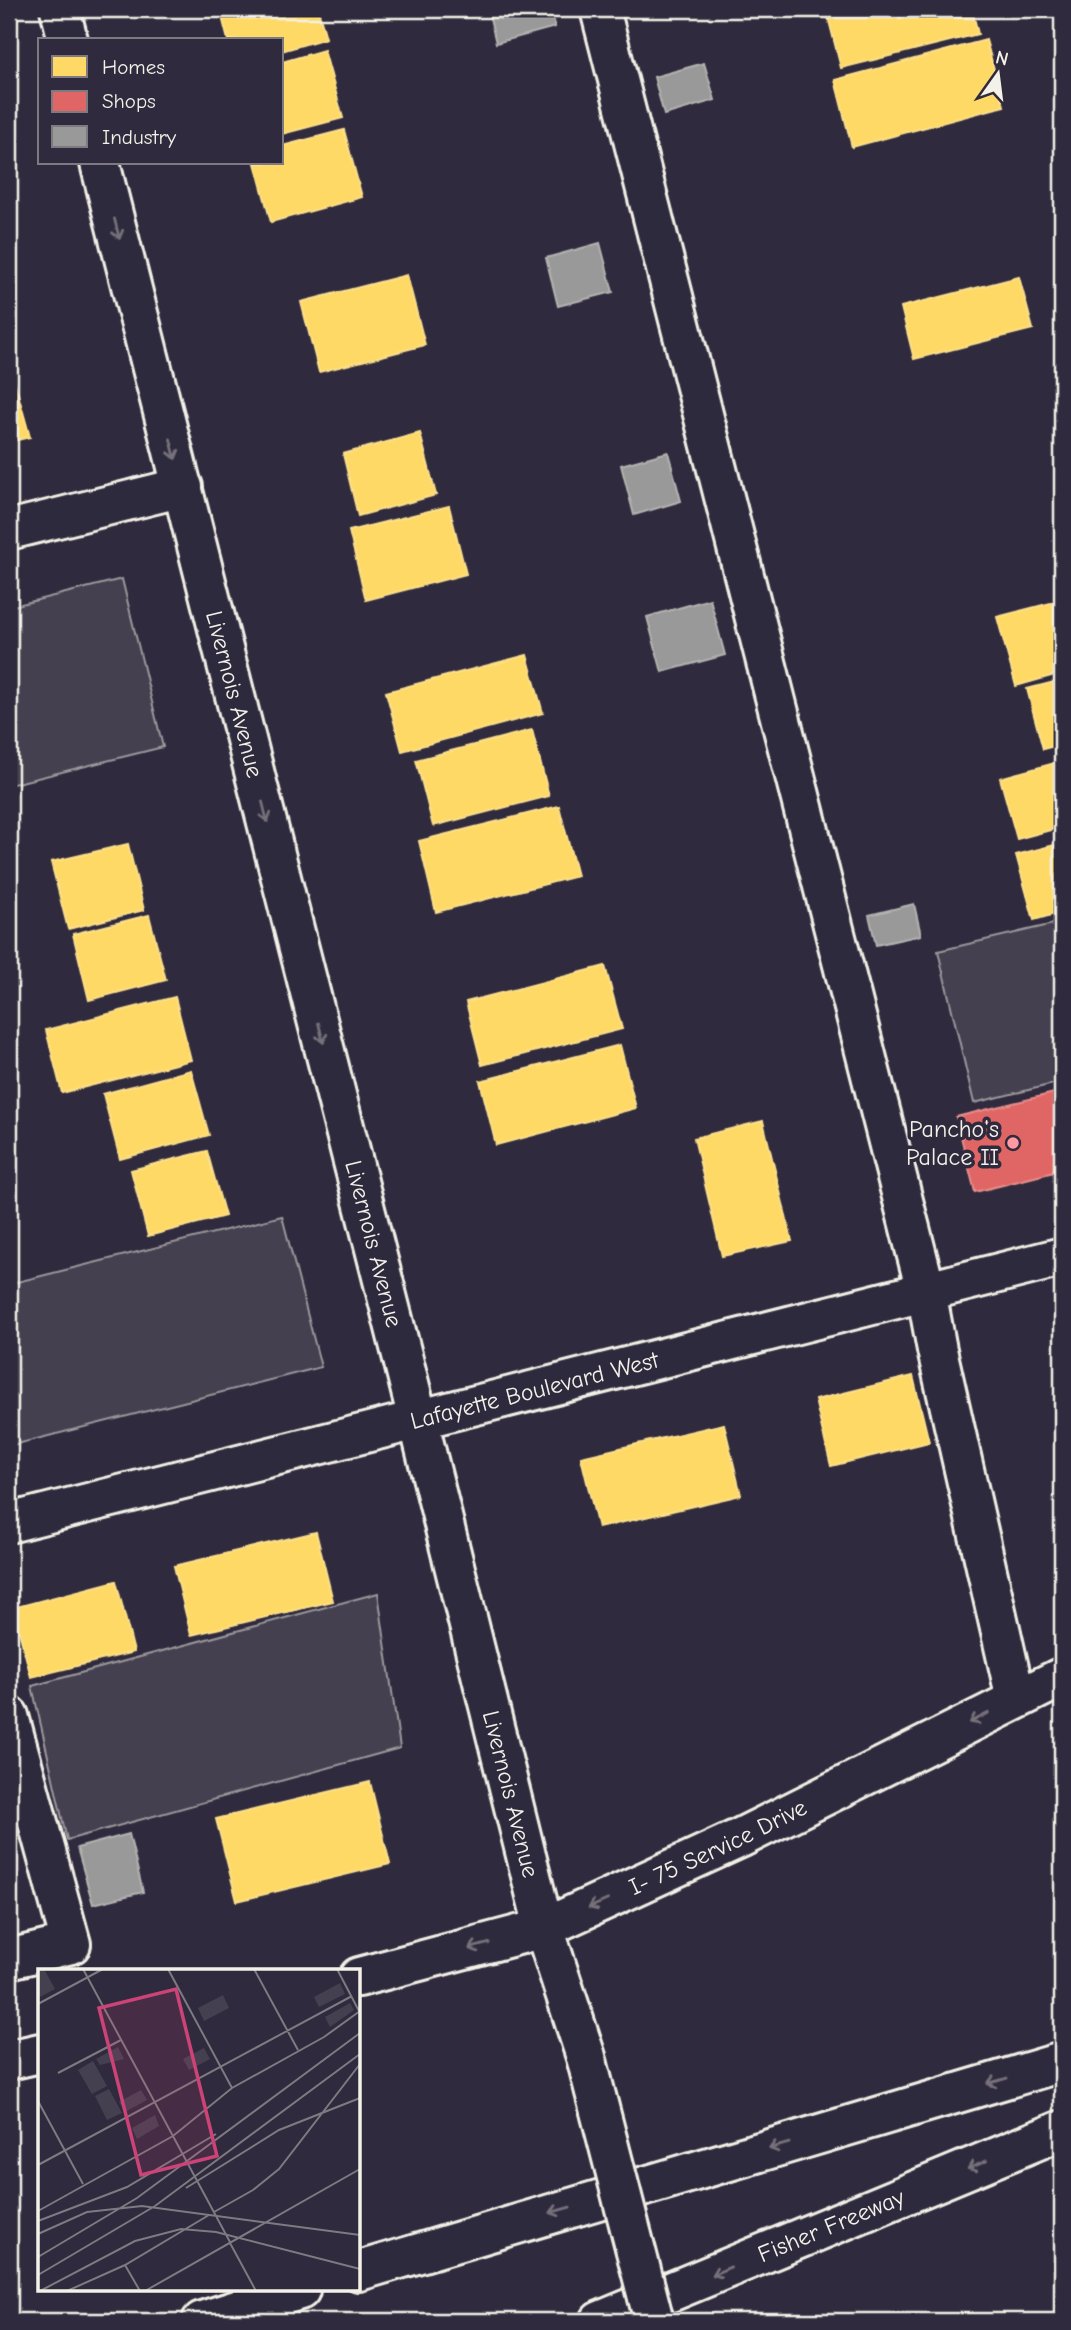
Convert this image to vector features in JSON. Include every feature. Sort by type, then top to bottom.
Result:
[{"type":"main road","points":[[60,9],[67,38]]},
{"type":"main road","points":[[600,9],[926,1291],[1016,1699]]},
{"type":"main road","name":"Livernois Avenue","points":[[100,164],[544,1928],[586,2057],[654,2321]]},
{"type":"main road","points":[[9,530],[183,487]]},
{"type":"main road","name":"Lafayette Boulevard West","points":[[9,1523],[1062,1257]]},
{"type":"main road","name":"I- 75 Service Drive","points":[[360,1977],[544,1928],[740,1838],[1062,1677]]},
{"type":"main road","points":[[9,1716],[71,1944],[9,1959]]},
{"type":"main road","points":[[9,2060],[38,2053]]},
{"type":"main road","points":[[360,2271],[1062,2062]]},
{"type":"main road","name":"Fisher Freeway","points":[[600,2321],[1062,2130]]},
{"type":"main road","points":[[202,2321],[294,2292]]},
{"type":"shaded area","points":[[122,579],[163,747],[9,785],[9,607]]},
{"type":"shaded area","points":[[1062,922],[1062,1082],[974,1103],[938,951]]},
{"type":"shaded area","points":[[282,1216],[321,1367],[9,1446],[9,1284]]},
{"type":"shaded area","points":[[378,1593],[400,1748],[67,1840],[32,1686]]},
{"type":"building: Homes","points":[[220,9],[318,9],[326,38],[284,50],[284,38],[227,38]]},
{"type":"building: Homes","points":[[826,9],[972,9],[978,34],[841,68]]},
{"type":"building: Homes","points":[[986,40],[1004,106],[852,147],[835,80]]},
{"type":"building: Homes","points":[[324,50],[343,118],[284,133],[284,61]]},
{"type":"building: Homes","points":[[344,130],[362,197],[271,222],[255,164],[284,164],[284,145]]},
{"type":"building: Homes","points":[[407,275],[425,345],[319,372],[301,302]]},
{"type":"building: Homes","points":[[1019,277],[1033,329],[914,359],[901,307]]},
{"type":"building: Homes","points":[[9,336],[15,361],[9,363]]},
{"type":"building: Homes","points":[[13,376],[30,437],[9,442],[9,377]]},
{"type":"building: Homes","points":[[420,433],[436,495],[358,516],[343,454]]},
{"type":"building: Homes","points":[[449,506],[466,574],[366,600],[349,531]]},
{"type":"building: Homes","points":[[1062,600],[1062,673],[1016,686],[997,617]]},
{"type":"building: Homes","points":[[527,655],[543,713],[402,751],[386,692]]},
{"type":"building: Homes","points":[[1062,680],[1062,744],[1043,749],[1027,689]]},
{"type":"building: Homes","points":[[532,730],[549,796],[433,826],[416,760]]},
{"type":"building: Homes","points":[[1062,761],[1062,827],[1017,839],[1000,778]]},
{"type":"building: Homes","points":[[559,806],[577,876],[436,912],[419,841]]},
{"type":"building: Homes","points":[[1062,843],[1062,912],[1034,920],[1016,855]]},
{"type":"building: Homes","points":[[128,844],[144,910],[68,929],[51,862]]},
{"type":"building: Homes","points":[[149,915],[166,980],[89,1000],[73,934]]},
{"type":"building: Homes","points":[[605,966],[622,1029],[482,1065],[466,1002]]},
{"type":"building: Homes","points":[[175,997],[191,1060],[62,1093],[46,1030]]},
{"type":"building: Homes","points":[[620,1045],[636,1108],[496,1145],[480,1081]]},
{"type":"building: Homes","points":[[191,1070],[209,1135],[120,1159],[103,1094]]},
{"type":"building: Homes","points":[[763,1121],[792,1241],[722,1256],[694,1138]]},
{"type":"building: Homes","points":[[207,1151],[225,1216],[148,1236],[131,1170]]},
{"type":"building: Homes","points":[[913,1376],[929,1442],[831,1466],[815,1400]]},
{"type":"building: Homes","points":[[724,1424],[741,1495],[598,1528],[581,1457]]},
{"type":"building: Homes","points":[[316,1532],[333,1601],[191,1635],[174,1566]]},
{"type":"building: Homes","points":[[116,1581],[134,1652],[31,1677],[13,1608]]},
{"type":"building: Homes","points":[[370,1782],[390,1864],[237,1901],[216,1819]]},
{"type":"building: Shops","name":"Pancho's Palace II","points":[[1062,1091],[1062,1170],[975,1192],[956,1117]]},
{"type":"building: Industry","points":[[550,9],[555,27],[496,43],[488,10]]},
{"type":"building: Industry","points":[[704,63],[715,100],[664,115],[654,77]]},
{"type":"building: Industry","points":[[600,243],[613,292],[558,306],[546,258]]},
{"type":"building: Industry","points":[[668,452],[681,501],[634,515],[621,465]]},
{"type":"building: Industry","points":[[710,599],[725,655],[662,672],[647,617]]},
{"type":"building: Industry","points":[[914,904],[921,935],[876,945],[869,915]]},
{"type":"building: Industry","points":[[9,1150],[17,1182],[9,1184]]},
{"type":"building: Industry","points":[[129,1834],[143,1892],[93,1904],[77,1848]]},
{"type":"place","name":"Pancho's Palace II","points":[[1013,1143]]}]
